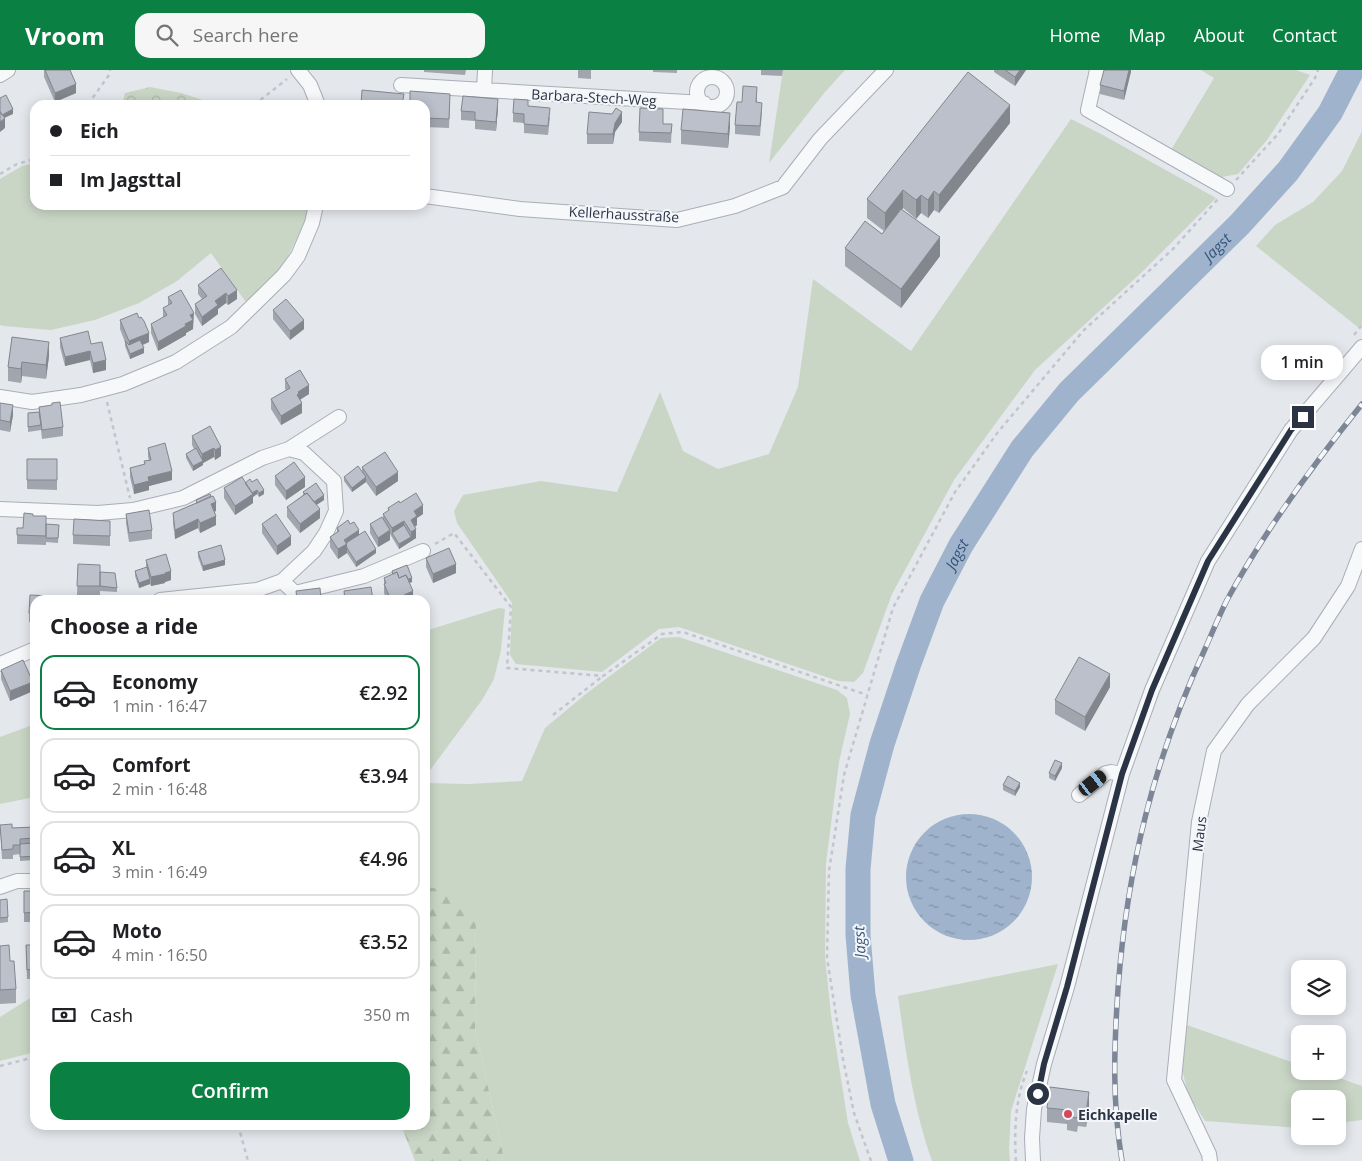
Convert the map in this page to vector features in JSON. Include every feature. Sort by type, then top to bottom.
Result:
[{"type":"street","points":[[0,76],[8,70]]},
{"type":"street","points":[[484,90],[485,70]]},
{"type":"street","name":"Kellerhausstraße","points":[[430,197],[520,209],[677,220],[735,206],[783,187],[820,139],[886,70]]},
{"type":"street","points":[[1097,70],[1088,110],[1227,189]]},
{"type":"street","points":[[294,72],[310,85],[316,100]]},
{"type":"street","name":"Barbara-Stech-Weg","points":[[401,85],[704,103]]},
{"type":"street","points":[[0,397],[32,402],[80,395],[123,384],[176,362],[231,327],[284,275],[298,256],[312,223],[315,210]]},
{"type":"street","points":[[1033,1161],[1034,1108],[1044,1064],[1067,987],[1122,774],[1152,690],[1208,561],[1291,430],[1362,347]]},
{"type":"street","points":[[0,509],[98,513],[133,510],[183,498],[262,458],[289,449],[339,417]]},
{"type":"street","points":[[208,595],[257,590],[282,580],[314,551],[326,533],[336,510],[334,480],[304,453],[289,449]]},
{"type":"street","name":"Maus","points":[[1210,1161],[1209,1154],[1174,1080],[1199,822],[1214,750],[1248,704],[1314,638],[1348,586],[1362,549]]},
{"type":"street","points":[[282,580],[295,593],[364,576],[422,551]]},
{"type":"street","points":[[0,664],[30,651]]},
{"type":"street","points":[[1079,795],[1106,773],[1122,774]]},
{"type":"street","points":[[0,887],[16,882],[30,881]]},
{"type":"path","points":[[91,100],[109,75],[110,70]]},
{"type":"path","points":[[870,1161],[854,1113],[843,1059],[827,958],[830,861],[844,776],[893,608],[955,492],[998,432],[1084,330],[1173,249],[1278,134],[1315,78],[1318,70]]},
{"type":"path","points":[[260,100],[294,72]]},
{"type":"path","points":[[0,174],[17,164],[30,160]]},
{"type":"path","points":[[104,389],[133,510]]},
{"type":"path","points":[[422,551],[454,532],[512,607],[507,668],[603,676]]},
{"type":"path","points":[[554,715],[603,676],[662,634],[683,632],[868,695]]},
{"type":"path","points":[[0,1066],[30,1058]]},
{"type":"path","points":[[239,1130],[248,1161]]},
{"type":"green space","points":[[783,70],[845,70],[825,92],[769,163]]},
{"type":"green space","points":[[1201,70],[1296,70],[1310,75],[1267,140],[1238,174],[1222,177],[1171,150],[1214,78]]},
{"type":"green space","points":[[150,87],[181,93],[203,100],[123,100],[125,93]]},
{"type":"green space","points":[[1071,119],[1216,198],[1141,273],[1035,370],[954,480],[892,594],[863,673],[854,682],[838,681],[679,627],[659,629],[602,672],[516,664],[510,655],[512,603],[457,523],[454,511],[463,495],[541,481],[617,492],[660,392],[683,451],[718,469],[769,454],[798,387],[813,279],[911,351]]},
{"type":"green space","points":[[1362,131],[1362,324],[1359,328],[1256,246],[1275,225],[1313,202],[1342,171]]},
{"type":"green space","points":[[30,164],[30,210],[309,210],[307,218],[281,270],[248,305],[211,253],[177,281],[139,303],[95,320],[51,330],[4,326],[0,325],[0,179],[22,166]]},
{"type":"green space","points":[[499,608],[505,609],[501,650],[494,679],[482,700],[430,770],[430,629]]},
{"type":"green space","points":[[679,637],[837,690],[847,698],[850,714],[839,762],[826,863],[825,957],[831,1015],[848,1123],[860,1161],[502,1161],[503,1154],[475,1029],[476,912],[430,889],[430,783],[469,784],[522,781],[545,728],[587,693],[661,638]]},
{"type":"green space","points":[[30,726],[30,798],[0,804],[0,737]]},
{"type":"green space","points":[[430,888],[455,892],[476,912],[475,1029],[503,1154],[502,1161],[415,1161],[403,1130],[430,1130]]},
{"type":"green space","points":[[1058,964],[1011,1111],[1010,1161],[932,1161],[915,1100],[898,996]]},
{"type":"green space","points":[[30,998],[30,1053],[0,1061],[0,1017]]},
{"type":"green space","points":[[1184,1024],[1291,1062],[1291,1080],[1345,1080],[1362,1086],[1362,1120],[1346,1122],[1346,1090],[1291,1090],[1291,1127],[1205,1121],[1188,1094],[1182,1069]]},
{"type":"water","points":[[969,814],[993,819],[1014,832],[1027,853],[1032,877],[1027,901],[1014,922],[993,935],[969,940],[945,935],[924,922],[911,901],[906,877],[911,853],[924,832],[945,819]]},
{"type":"building","points":[[45,70],[70,70],[76,84],[55,93]]},
{"type":"building","points":[[1005,70],[1020,70],[1015,77]]},
{"type":"building","points":[[1104,70],[1129,70],[1124,91],[1100,85]]},
{"type":"building","points":[[968,72],[1010,105],[939,195],[934,191],[928,200],[921,195],[916,200],[903,190],[885,213],[867,199]]},
{"type":"building","points":[[743,86],[757,87],[756,102],[762,103],[760,126],[735,125],[737,102],[742,102]]},
{"type":"building","points":[[362,90],[404,94],[403,100],[361,100]]},
{"type":"building","points":[[410,91],[450,94],[449,119],[430,118],[430,100],[410,100]]},
{"type":"building","points":[[6,95],[13,109],[2,115],[0,111],[0,98]]},
{"type":"building","points":[[463,96],[498,99],[496,122],[475,120],[475,112],[461,111]]},
{"type":"building","points":[[514,99],[528,100],[528,106],[550,108],[548,126],[524,124],[524,114],[513,113]]},
{"type":"building","points":[[616,108],[622,112],[615,123],[613,134],[587,134],[589,112],[612,114]]},
{"type":"building","points":[[640,108],[663,109],[663,124],[672,124],[671,133],[639,132]]},
{"type":"building","points":[[683,109],[730,113],[728,134],[681,130]]},
{"type":"building","points":[[0,112],[5,118],[0,122]]},
{"type":"building","points":[[901,209],[940,237],[901,289],[845,248],[865,221],[882,234]]},
{"type":"building","points":[[221,268],[237,290],[228,296],[226,293],[215,301],[218,305],[202,317],[195,304],[207,296],[198,285]]},
{"type":"building","points":[[181,290],[194,313],[190,315],[193,320],[158,342],[151,324],[167,315],[163,308],[172,303],[168,297]]},
{"type":"building","points":[[286,299],[304,320],[290,331],[273,310]]},
{"type":"building","points":[[137,313],[139,318],[141,317],[144,321],[149,333],[129,341],[120,320]]},
{"type":"building","points":[[88,331],[91,344],[102,342],[106,360],[93,363],[90,351],[65,357],[60,338]]},
{"type":"building","points":[[12,337],[49,342],[46,365],[22,362],[21,369],[8,367]]},
{"type":"building","points":[[140,340],[144,348],[130,354],[125,341],[129,345]]},
{"type":"building","points":[[300,370],[309,385],[298,392],[297,395],[302,403],[281,416],[271,399],[290,388],[285,379]]},
{"type":"building","points":[[60,402],[63,427],[42,430],[39,407]]},
{"type":"building","points":[[0,403],[13,405],[10,422],[0,420]]},
{"type":"building","points":[[39,412],[41,425],[28,427],[28,413]]},
{"type":"building","points":[[210,426],[221,447],[202,454],[192,436]]},
{"type":"building","points":[[165,443],[172,471],[148,477],[149,481],[134,485],[130,468],[145,464],[144,461],[151,460],[148,448]]},
{"type":"building","points":[[196,448],[203,461],[193,466],[186,454]]},
{"type":"building","points":[[385,452],[398,472],[376,487],[362,467]]},
{"type":"building","points":[[27,459],[57,459],[57,480],[27,480]]},
{"type":"building","points":[[294,462],[305,477],[286,491],[275,476]]},
{"type":"building","points":[[358,466],[366,477],[352,488],[344,477]]},
{"type":"building","points":[[242,477],[253,494],[235,506],[224,488]]},
{"type":"building","points":[[250,479],[252,482],[257,479],[264,490],[259,493],[257,490],[252,493],[245,483]]},
{"type":"building","points":[[316,483],[324,495],[314,502],[307,493],[303,492]]},
{"type":"building","points":[[307,493],[320,509],[300,524],[287,507]]},
{"type":"building","points":[[416,493],[423,505],[414,511],[417,516],[411,520],[416,529],[411,532],[404,521],[392,528],[383,514],[389,510],[388,508],[399,501],[400,503]]},
{"type":"building","points":[[210,494],[211,496],[197,503],[196,500]]},
{"type":"building","points":[[213,496],[216,502],[211,504],[216,516],[200,523],[198,519],[175,530],[173,513]]},
{"type":"building","points":[[149,510],[152,530],[129,533],[126,514]]},
{"type":"building","points":[[24,513],[33,514],[33,516],[46,516],[46,536],[17,535],[17,528],[23,528]]},
{"type":"building","points":[[276,514],[291,536],[277,546],[262,524]]},
{"type":"building","points":[[382,517],[390,530],[378,538],[370,524]]},
{"type":"building","points":[[74,519],[110,521],[110,536],[73,535]]},
{"type":"building","points":[[348,520],[350,524],[354,522],[359,530],[344,540],[347,544],[338,549],[330,537],[339,531],[337,528]]},
{"type":"building","points":[[46,524],[59,525],[58,538],[46,538]]},
{"type":"building","points":[[404,525],[411,537],[399,544],[392,533]]},
{"type":"building","points":[[365,531],[376,549],[356,562],[346,543]]},
{"type":"building","points":[[221,545],[225,560],[203,566],[198,552]]},
{"type":"building","points":[[449,548],[456,564],[433,574],[426,558]]},
{"type":"building","points":[[166,554],[171,571],[151,577],[146,560]]},
{"type":"building","points":[[78,564],[100,565],[100,586],[77,586]]},
{"type":"building","points":[[407,565],[412,578],[408,579],[406,575],[399,578],[397,572],[393,574],[392,571]]},
{"type":"building","points":[[147,567],[150,579],[139,583],[135,571]]},
{"type":"building","points":[[100,572],[115,573],[117,588],[100,586]]},
{"type":"building","points":[[397,572],[399,578],[406,575],[413,591],[404,595],[389,595],[384,584],[386,583],[384,578]]},
{"type":"building","points":[[371,587],[372,595],[344,595],[344,591]]},
{"type":"building","points":[[320,588],[321,595],[296,595],[296,591]]},
{"type":"building","points":[[1079,657],[1110,674],[1085,717],[1055,700]]},
{"type":"building","points":[[23,660],[30,675],[30,683],[10,691],[1,670]]},
{"type":"building","points":[[1055,760],[1062,763],[1055,776],[1049,773]]},
{"type":"building","points":[[1008,776],[1020,783],[1015,791],[1003,785]]},
{"type":"building","points":[[12,824],[12,828],[30,827],[30,838],[20,839],[20,845],[13,845],[13,849],[2,850],[0,825]]},
{"type":"building","points":[[30,843],[30,856],[20,857],[20,844]]},
{"type":"building","points":[[24,891],[30,891],[30,912],[24,913]]},
{"type":"building","points":[[7,899],[8,917],[0,918],[0,900]]},
{"type":"building","points":[[9,945],[10,961],[14,961],[16,989],[0,990],[0,946]]},
{"type":"building","points":[[26,945],[30,945],[30,970],[27,970]]},
{"type":"building","points":[[1050,1087],[1089,1092],[1086,1113],[1078,1112],[1077,1118],[1067,1116],[1068,1110],[1047,1108]]},
{"type":"waterway","name":"Jagst","points":[[901,1161],[883,1104],[863,995],[858,935],[858,869],[863,815],[882,744],[932,601],[961,545],[1022,449],[1069,392],[1239,225],[1288,171],[1330,113],[1352,70]]},
{"type":"railway","points":[[1122,1161],[1115,1096],[1116,1032],[1122,944],[1136,857],[1157,773],[1187,690],[1227,600],[1257,549],[1290,499],[1362,404]]},
{"type":"place","name":"Eichkapelle","points":[[1068,1114]]},
{"type":"route","points":[[1038,1094],[1044,1064],[1067,987],[1122,774],[1152,690],[1208,561],[1291,430],[1303,417]]}]
